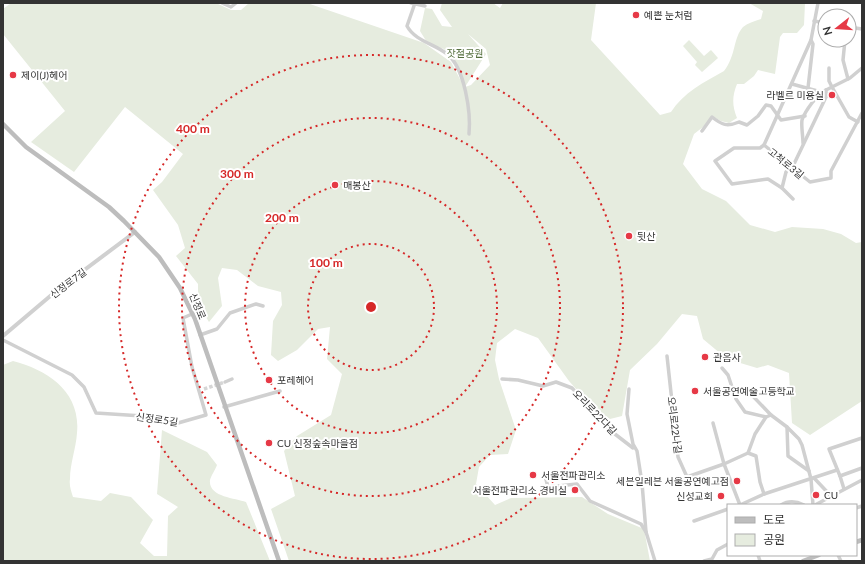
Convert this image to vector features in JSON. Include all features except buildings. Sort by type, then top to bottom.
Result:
[{"type":"main road","name":"신정로","points":[[3,124],[26,147],[110,207],[164,263],[180,288],[200,335],[279,561]]},
{"type":"main road","points":[[803,561],[816,556]]},
{"type":"street","points":[[222,3],[232,7],[236,3]]},
{"type":"street","points":[[411,3],[425,6]]},
{"type":"street","points":[[415,3],[407,26],[409,30],[447,54],[454,62],[461,76],[471,117],[469,134]]},
{"type":"street","name":"고척로3길","points":[[782,188],[768,179],[732,184],[715,161],[734,148],[760,148],[764,145],[811,40],[818,3]]},
{"type":"street","name":"고척로3길","points":[[808,88],[813,44],[811,40]]},
{"type":"street","points":[[844,48],[843,60],[848,78]]},
{"type":"street","points":[[829,68],[829,81],[849,117],[858,122],[862,113]]},
{"type":"street","points":[[803,144],[802,120],[821,92],[848,78],[862,68]]},
{"type":"street","points":[[792,84],[821,92]]},
{"type":"street","points":[[793,199],[782,188],[786,172],[791,167],[826,97],[826,90]]},
{"type":"street","points":[[702,132],[712,117],[719,123],[730,126],[739,122],[747,125],[758,116],[766,105],[771,106],[781,120],[805,116]]},
{"type":"street","name":"고척로3길","points":[[764,145],[810,182],[831,178],[831,171],[858,122]]},
{"type":"street","name":"신정로7길","points":[[3,336],[55,292],[135,232]]},
{"type":"street","points":[[200,335],[216,329],[226,317],[236,310],[256,304],[263,306]]},
{"type":"street","name":"신정로5길","points":[[3,340],[72,375],[84,387],[96,413],[158,417],[178,423],[188,422],[206,415],[202,390],[192,367],[183,318],[192,314]]},
{"type":"street","name":"오리로22나길","points":[[667,356],[678,457],[688,477],[748,454]]},
{"type":"street","points":[[722,368],[728,375],[736,399],[745,412],[766,417],[771,415]]},
{"type":"street","points":[[225,382],[232,379]]},
{"type":"street","name":"오리로22다길","points":[[502,379],[518,380],[543,386],[556,382],[572,388],[611,431],[637,451]]},
{"type":"street","name":"오리로22다길","points":[[629,389],[627,414],[633,444],[637,451],[642,483],[646,532],[655,561]]},
{"type":"street","points":[[747,390],[771,415],[787,427],[799,439],[813,478],[814,504]]},
{"type":"street","points":[[224,407],[280,391]]},
{"type":"street","points":[[764,494],[760,482],[756,456],[748,454],[755,434],[766,417]]},
{"type":"street","points":[[713,423],[724,464],[740,504]]},
{"type":"street","points":[[787,427],[788,456],[810,471]]},
{"type":"street","points":[[844,489],[829,449],[862,438]]},
{"type":"street","points":[[840,476],[862,468]]},
{"type":"street","points":[[742,504],[764,494],[837,470]]},
{"type":"street","points":[[544,472],[548,486],[577,484],[581,487],[590,500],[641,524],[646,532]]},
{"type":"street","points":[[813,478],[832,496]]},
{"type":"street","points":[[816,504],[862,480]]},
{"type":"street","points":[[783,504],[793,501],[801,504]]},
{"type":"street","points":[[694,521],[727,509]]},
{"type":"street","points":[[704,561],[712,560],[717,550],[727,545]]},
{"type":"green space","name":"잣절공원","points":[[11,3],[216,3],[231,10],[241,10],[249,3],[307,3],[424,43],[451,62],[461,81],[456,67],[444,49],[428,44],[420,31],[425,8],[432,9],[442,26],[452,27],[440,10],[442,3],[493,3],[500,8],[503,3],[596,3],[591,40],[660,115],[671,112],[688,94],[724,71],[731,59],[740,31],[747,24],[761,19],[763,11],[749,3],[805,3],[804,25],[797,33],[783,33],[780,37],[775,74],[758,70],[754,76],[744,84],[737,84],[733,101],[737,118],[729,123],[712,116],[703,127],[694,134],[683,164],[702,189],[726,201],[750,225],[775,232],[792,227],[823,229],[841,234],[856,243],[862,242],[862,401],[810,435],[792,423],[789,373],[768,365],[757,368],[727,359],[703,339],[697,316],[682,314],[657,344],[630,370],[622,416],[610,419],[592,407],[569,381],[538,338],[515,329],[497,343],[495,360],[499,379],[516,430],[508,454],[490,455],[479,467],[476,484],[495,505],[511,498],[582,497],[608,514],[644,529],[650,561],[289,561],[271,509],[295,496],[284,451],[297,436],[331,415],[342,374],[327,359],[330,327],[318,329],[297,350],[278,361],[271,355],[273,321],[282,305],[281,292],[258,286],[237,270],[222,268],[218,278],[222,306],[209,322],[198,304],[198,284],[176,256],[185,248],[178,225],[153,190],[162,182],[183,154],[125,107],[74,172],[31,142],[65,111],[3,34],[3,9]],"holes":[[[468,34],[486,49],[490,65],[471,85],[465,87],[486,54]]]},
{"type":"green space","points":[[689,40],[704,56],[711,50],[718,58],[702,72],[695,65],[697,62],[683,46]]},
{"type":"green space","points":[[13,361],[38,370],[50,377],[60,385],[74,406],[77,419],[77,433],[70,481],[70,488],[73,497],[101,501],[110,493],[131,497],[153,520],[140,543],[154,556],[167,556],[168,516],[178,507],[157,494],[162,430],[207,452],[217,465],[210,480],[213,490],[223,496],[246,502],[270,561],[3,561],[3,365]]},
{"type":"tunnel","points":[[204,389],[225,382]]},
{"type":"place","name":"예쁜 눈처럼","points":[[636,15]]},
{"type":"place","name":"제이(J)헤어","points":[[13,75]]},
{"type":"place","name":"라벨르 미용실","points":[[832,95]]},
{"type":"place","name":"매봉산","points":[[335,185]]},
{"type":"place","name":"뒷산","points":[[629,236]]},
{"type":"place","name":"관음사","points":[[705,357]]},
{"type":"place","name":"포레헤어","points":[[269,380]]},
{"type":"place","name":"서울공연예술고등학교","points":[[695,391]]},
{"type":"place","name":"CU 신정숲속마을점","points":[[269,443]]},
{"type":"place","name":"서울전파관리소","points":[[533,475]]},
{"type":"place","name":"세븐일레븐 서울공연예고점","points":[[737,481]]},
{"type":"place","name":"서울전파관리소 경비실","points":[[575,490]]},
{"type":"place","name":"CU","points":[[816,495]]},
{"type":"place","name":"신성교회","points":[[721,496]]}]
